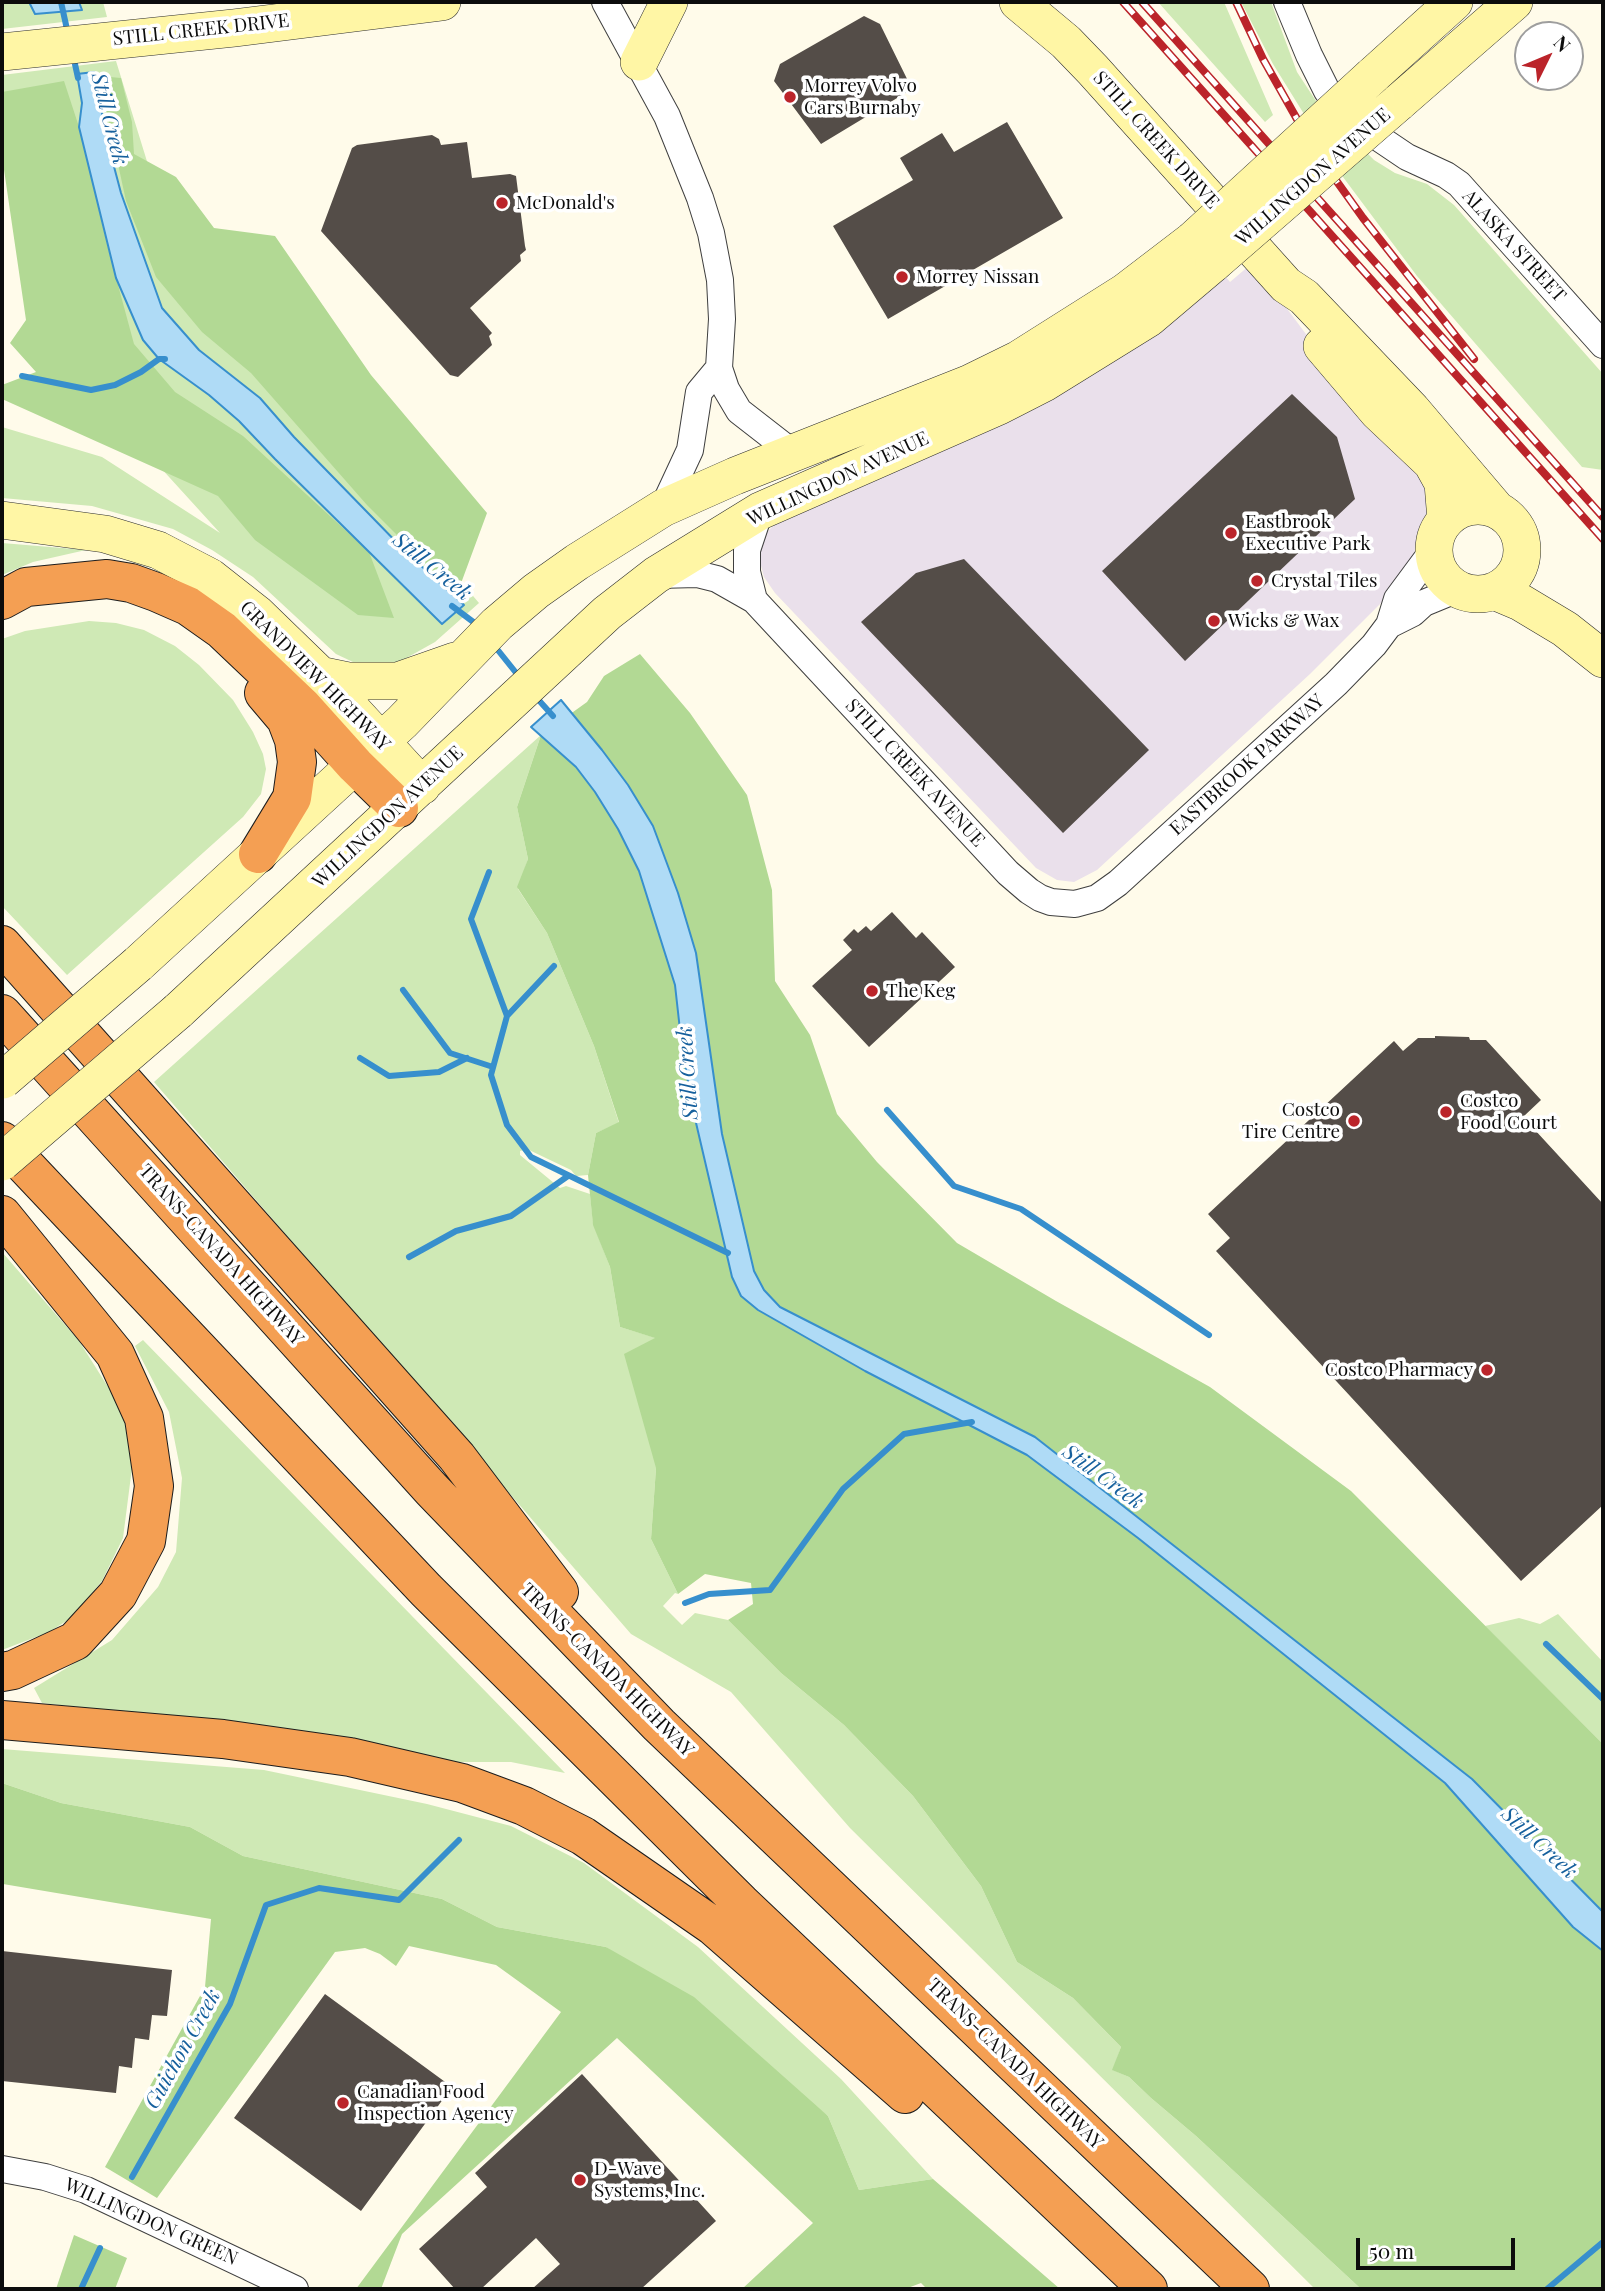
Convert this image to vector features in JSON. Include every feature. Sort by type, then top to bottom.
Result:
[{"type":"highway","points":[[2,600],[26,587],[107,579],[131,583],[188,606],[222,630],[302,706],[368,752],[410,797]]},
{"type":"highway","points":[[222,630],[253,679],[286,719],[298,762],[292,798],[258,854]]},
{"type":"highway","points":[[2,946],[457,1457],[659,1725]]},
{"type":"highway","name":"TRANS-CANADA HIGHWAY","points":[[2,1014],[432,1490],[659,1725],[1250,2289]]},
{"type":"highway","points":[[2,1141],[426,1590],[741,1903],[1148,2289]]},
{"type":"highway","points":[[2,1215],[115,1354],[144,1418],[154,1486],[146,1541],[118,1594],[75,1641],[13,1670],[2,1672]]},
{"type":"highway","points":[[2,1720],[223,1739],[350,1757],[462,1783],[524,1806],[583,1836],[713,1926],[926,2111],[1103,2248]]},
{"type":"main road","name":"STILL CREEK DRIVE","points":[[2,52],[234,28],[442,2]]},
{"type":"main road","points":[[639,62],[669,2]]},
{"type":"main road","name":"STILL CREEK DRIVE","points":[[1018,2],[1066,42],[1286,285],[1304,297],[1394,390],[1497,510],[1513,523],[1522,543],[1522,553],[1535,575],[1549,591],[1603,626]]},
{"type":"main road","name":"WILLINGDON AVENUE","points":[[2,1163],[178,1011],[541,673],[607,613],[656,575],[760,512],[999,406],[1044,383],[1149,318],[1204,251],[1372,76],[1454,2]]},
{"type":"main road","name":"WILLINGDON AVENUE","points":[[2,1081],[138,964],[258,854],[368,752],[497,624],[536,591],[663,508],[735,476],[968,384],[1019,359],[1125,292],[1204,251],[1398,103],[1514,2]]},
{"type":"main road","name":"STILL CREEK DRIVE","points":[[1286,285],[1295,309],[1353,385],[1432,463],[1443,483],[1440,572],[1458,589]]},
{"type":"main road","points":[[1440,535],[1455,513],[1476,506],[1497,510]]},
{"type":"main road","name":"GRANDVIEW HIGHWAY","points":[[2,520],[105,534],[158,550],[210,577],[257,614],[320,675],[368,752]]},
{"type":"main road","points":[[1458,589],[1476,594],[1494,591],[1514,576],[1522,553]]},
{"type":"main road","points":[[1494,591],[1565,629],[1603,659]]},
{"type":"main road","points":[[320,675],[349,681],[398,681],[462,659]]},
{"type":"street","points":[[605,2],[667,116],[711,233],[720,280],[722,319],[719,368],[726,389],[739,411],[793,453]]},
{"type":"street","name":"ALASKA STREET","points":[[1287,2],[1327,91],[1350,116],[1407,157],[1459,184],[1603,345]]},
{"type":"street","points":[[663,508],[690,450],[699,391],[719,368]]},
{"type":"street","points":[[754,600],[747,572],[747,550],[760,512]]},
{"type":"street","name":"EASTBROOK PARKWAY","points":[[1097,898],[1118,883],[1336,684],[1374,645],[1389,625],[1396,599],[1440,535]]},
{"type":"street","name":"STILL CREEK AVENUE","points":[[656,575],[697,574],[717,579],[754,600],[1020,884],[1040,898],[1065,904],[1097,898]]},
{"type":"street","name":"EASTBROOK PARKWAY","points":[[1389,625],[1413,613],[1424,603],[1458,589]]},
{"type":"street","name":"WILLINGDON GREEN","points":[[2,2169],[45,2177],[86,2190],[295,2289]]},
{"type":"shaded area","points":[[1250,265],[1279,298],[1356,401],[1424,468],[1433,525],[1428,538],[1387,597],[1310,674],[1097,870],[1074,882],[1057,880],[1036,868],[775,593],[764,577],[759,558],[764,535],[779,520],[1225,276],[1230,282]]},
{"type":"green space","points":[[2,2],[103,2],[107,17],[2,29]]},
{"type":"green space","points":[[1158,2],[1224,2],[1273,115],[1265,122]]},
{"type":"green space","points":[[1241,2],[1271,2],[1297,72],[1316,101],[1374,160],[1395,173],[1427,184],[1454,205],[1603,374],[1603,470],[1582,467],[1417,276],[1343,177],[1273,64]]},
{"type":"green space","points":[[116,61],[154,184],[321,417],[479,603],[435,642],[401,661],[379,665],[364,664],[336,654],[253,577],[173,529],[92,506],[2,498],[2,427],[102,457],[220,533],[38,333],[2,142],[2,75]]},
{"type":"green space","points":[[99,76],[121,78],[132,122],[134,154],[176,177],[214,228],[275,236],[371,375],[487,513],[460,586],[452,590],[367,505],[251,373],[202,332],[156,277],[126,201]]},
{"type":"green space","points":[[64,81],[79,127],[134,344],[175,392],[243,436],[369,552],[394,618],[358,615],[255,540],[218,496],[2,399],[2,385],[36,372],[10,343],[26,320],[2,156],[2,92]]},
{"type":"green space","points":[[2,543],[86,550],[33,562],[2,575]]},
{"type":"green space","points":[[89,621],[116,623],[144,630],[175,646],[199,665],[233,700],[253,732],[263,754],[266,769],[261,794],[243,817],[67,975],[2,906],[2,639],[25,631]]},
{"type":"green space","points":[[640,654],[690,713],[747,795],[772,890],[775,981],[810,1035],[837,1114],[877,1162],[957,1243],[1210,1387],[1351,1491],[1603,1744],[1603,2289],[1361,2289],[1129,2077],[1112,2070],[1121,2047],[1073,1998],[1017,1962],[981,1886],[913,1796],[844,1725],[781,1673],[728,1620],[753,1604],[751,1583],[705,1574],[678,1594],[651,1539],[656,1468],[624,1354],[655,1338],[620,1327],[610,1267],[593,1225],[588,1175],[596,1133],[619,1122],[594,1046],[547,933],[517,887],[528,859],[517,807],[541,735],[587,702],[604,676]]},
{"type":"green space","points":[[541,735],[517,807],[528,859],[518,889],[547,933],[594,1046],[619,1123],[596,1133],[588,1175],[576,1176],[571,1170],[527,1149],[520,1151],[520,1155],[560,1188],[566,1186],[590,1194],[593,1223],[610,1267],[620,1327],[656,1338],[656,1468],[651,1539],[678,1594],[675,1593],[663,1606],[682,1625],[695,1613],[728,1620],[781,1673],[844,1725],[913,1796],[981,1886],[1017,1962],[1073,1998],[1121,2047],[1113,2070],[1129,2077],[1196,2136],[1361,2289],[1315,2289],[850,1828],[731,1692],[631,1634],[154,1082]]},
{"type":"green space","points":[[2,1252],[79,1341],[110,1390],[126,1423],[133,1460],[123,1538],[102,1581],[71,1618],[49,1632],[2,1650]]},
{"type":"green space","points":[[143,1340],[565,1773],[511,1762],[456,1762],[246,1726],[42,1703],[34,1688],[112,1640],[158,1587],[176,1552],[182,1478],[169,1412],[135,1346]]},
{"type":"green space","points":[[1558,1614],[1603,1662],[1603,1744],[1485,1626],[1519,1618],[1540,1624]]},
{"type":"green space","points":[[2,1749],[264,1770],[427,1804],[511,1826],[584,1863],[698,1947],[841,2079],[933,2179],[859,2190],[828,2116],[606,1947],[497,1927],[442,1899],[243,1856],[190,1827],[61,1803],[2,1783]]},
{"type":"green space","points":[[2,1783],[61,1803],[190,1827],[243,1856],[442,1899],[497,1927],[606,1947],[694,1997],[828,2116],[859,2190],[933,2179],[1060,2289],[927,2289],[921,2283],[905,2289],[742,2289],[813,2223],[617,2038],[402,2234],[381,2289],[356,2289],[561,2012],[496,1965],[409,1946],[396,1966],[380,1954],[365,1948],[335,1952],[157,2198],[105,2167],[205,1987],[211,1919],[3,1884]]},
{"type":"green space","points":[[74,2235],[127,2258],[115,2289],[56,2289]]},
{"type":"water","points":[[29,2],[79,2],[82,10],[35,14]]},
{"type":"water","points":[[94,72],[121,193],[162,308],[199,350],[260,398],[294,437],[406,552],[464,605],[442,624],[239,421],[209,395],[159,359],[143,340],[116,278],[79,127],[82,103],[77,74]]},
{"type":"water","points":[[561,700],[628,785],[653,826],[678,893],[696,953],[722,1134],[754,1271],[764,1290],[780,1307],[1035,1437],[1472,1779],[1603,1912],[1603,1951],[1573,1927],[1445,1783],[1138,1538],[1027,1455],[865,1371],[758,1310],[741,1296],[732,1277],[693,1110],[675,985],[639,871],[595,792],[576,767],[531,727]]},
{"type":"building","points":[[864,16],[880,24],[912,89],[821,144],[774,81],[780,64]]},
{"type":"building","points":[[1007,122],[1063,218],[888,319],[833,226],[913,180],[900,158],[942,133],[954,152]]},
{"type":"building","points":[[432,135],[439,139],[441,145],[467,142],[472,178],[510,174],[516,176],[526,250],[520,255],[521,261],[470,308],[492,333],[489,336],[492,345],[458,377],[450,375],[321,231],[352,148],[357,145]]},
{"type":"building","name":"Eastbrook Executive Park","points":[[1292,394],[1337,437],[1355,499],[1185,661],[1102,571]]},
{"type":"building","points":[[964,559],[1149,750],[1063,833],[861,622],[916,573]]},
{"type":"building","points":[[892,912],[916,938],[922,932],[955,967],[869,1047],[812,986],[852,950],[843,940],[854,929],[858,933],[866,926],[871,931]]},
{"type":"building","points":[[1435,1036],[1486,1040],[1541,1100],[1523,1117],[1603,1204],[1603,1505],[1521,1581],[1216,1251],[1230,1238],[1208,1214],[1394,1041],[1403,1051],[1418,1038]]},
{"type":"building","points":[[2,1951],[172,1970],[167,2016],[152,2015],[149,2040],[135,2038],[132,2068],[119,2066],[116,2093],[2,2081]]},
{"type":"building","name":"Canadian Food Inspection Agency","points":[[325,1994],[452,2087],[361,2211],[234,2118]]},
{"type":"building","name":"D-Wave Systems, Inc.","points":[[582,2074],[716,2221],[641,2289],[532,2289],[560,2264],[536,2238],[481,2289],[455,2289],[419,2249],[487,2187],[475,2173]]},
{"type":"waterway","name":"Still Creek","points":[[61,2],[68,34]]},
{"type":"waterway","name":"Still Creek","points":[[73,55],[78,78]]},
{"type":"waterway","points":[[22,376],[91,390],[115,385],[159,359],[165,359]]},
{"type":"waterway","name":"Still Creek","points":[[452,606],[480,627]]},
{"type":"waterway","name":"Still Creek","points":[[493,644],[521,679]]},
{"type":"waterway","name":"Still Creek","points":[[535,696],[553,716]]},
{"type":"waterway","points":[[489,872],[471,919],[507,1016],[491,1075],[507,1125],[531,1157],[728,1253]]},
{"type":"waterway","points":[[507,1016],[554,966]]},
{"type":"waterway","points":[[403,990],[450,1053],[493,1067]]},
{"type":"waterway","points":[[360,1058],[389,1076],[439,1072],[467,1058]]},
{"type":"waterway","points":[[887,1110],[954,1186],[1021,1209],[1209,1335]]},
{"type":"waterway","points":[[409,1257],[456,1231],[511,1216],[568,1176]]},
{"type":"waterway","name":"Guichon Creek","points":[[685,1603],[709,1594],[770,1590],[843,1489],[904,1434],[972,1422]]},
{"type":"waterway","points":[[1546,1644],[1603,1699]]},
{"type":"waterway","name":"Guichon Creek","points":[[132,2177],[230,2004],[266,1905],[319,1888],[399,1900],[459,1840]]},
{"type":"waterway","points":[[1547,2289],[1603,2242]]},
{"type":"waterway","name":"Guichon Creek","points":[[81,2289],[100,2248]]},
{"type":"railway","points":[[1123,2],[1603,539]]},
{"type":"railway","points":[[1142,2],[1603,517]]},
{"type":"railway","points":[[1236,2],[1263,59],[1315,151],[1363,218],[1474,359]]},
{"type":"place","name":"Morrey Volvo Cars Burnaby","points":[[790,97]]},
{"type":"place","name":"McDonald's","points":[[502,203]]},
{"type":"place","name":"Morrey Nissan","points":[[902,277]]},
{"type":"place","name":"Eastbrook Executive Park","points":[[1231,533]]},
{"type":"place","name":"Crystal Tiles","points":[[1257,581]]},
{"type":"place","name":"Wicks & Wax","points":[[1214,621]]},
{"type":"place","name":"The Keg","points":[[872,991]]},
{"type":"place","name":"Costco Food Court","points":[[1446,1112]]},
{"type":"place","name":"Costco Tire Centre","points":[[1354,1121]]},
{"type":"place","name":"Costco Pharmacy","points":[[1487,1370]]},
{"type":"place","name":"Canadian Food Inspection Agency","points":[[343,2103]]},
{"type":"place","name":"D-Wave Systems, Inc.","points":[[580,2180]]}]
